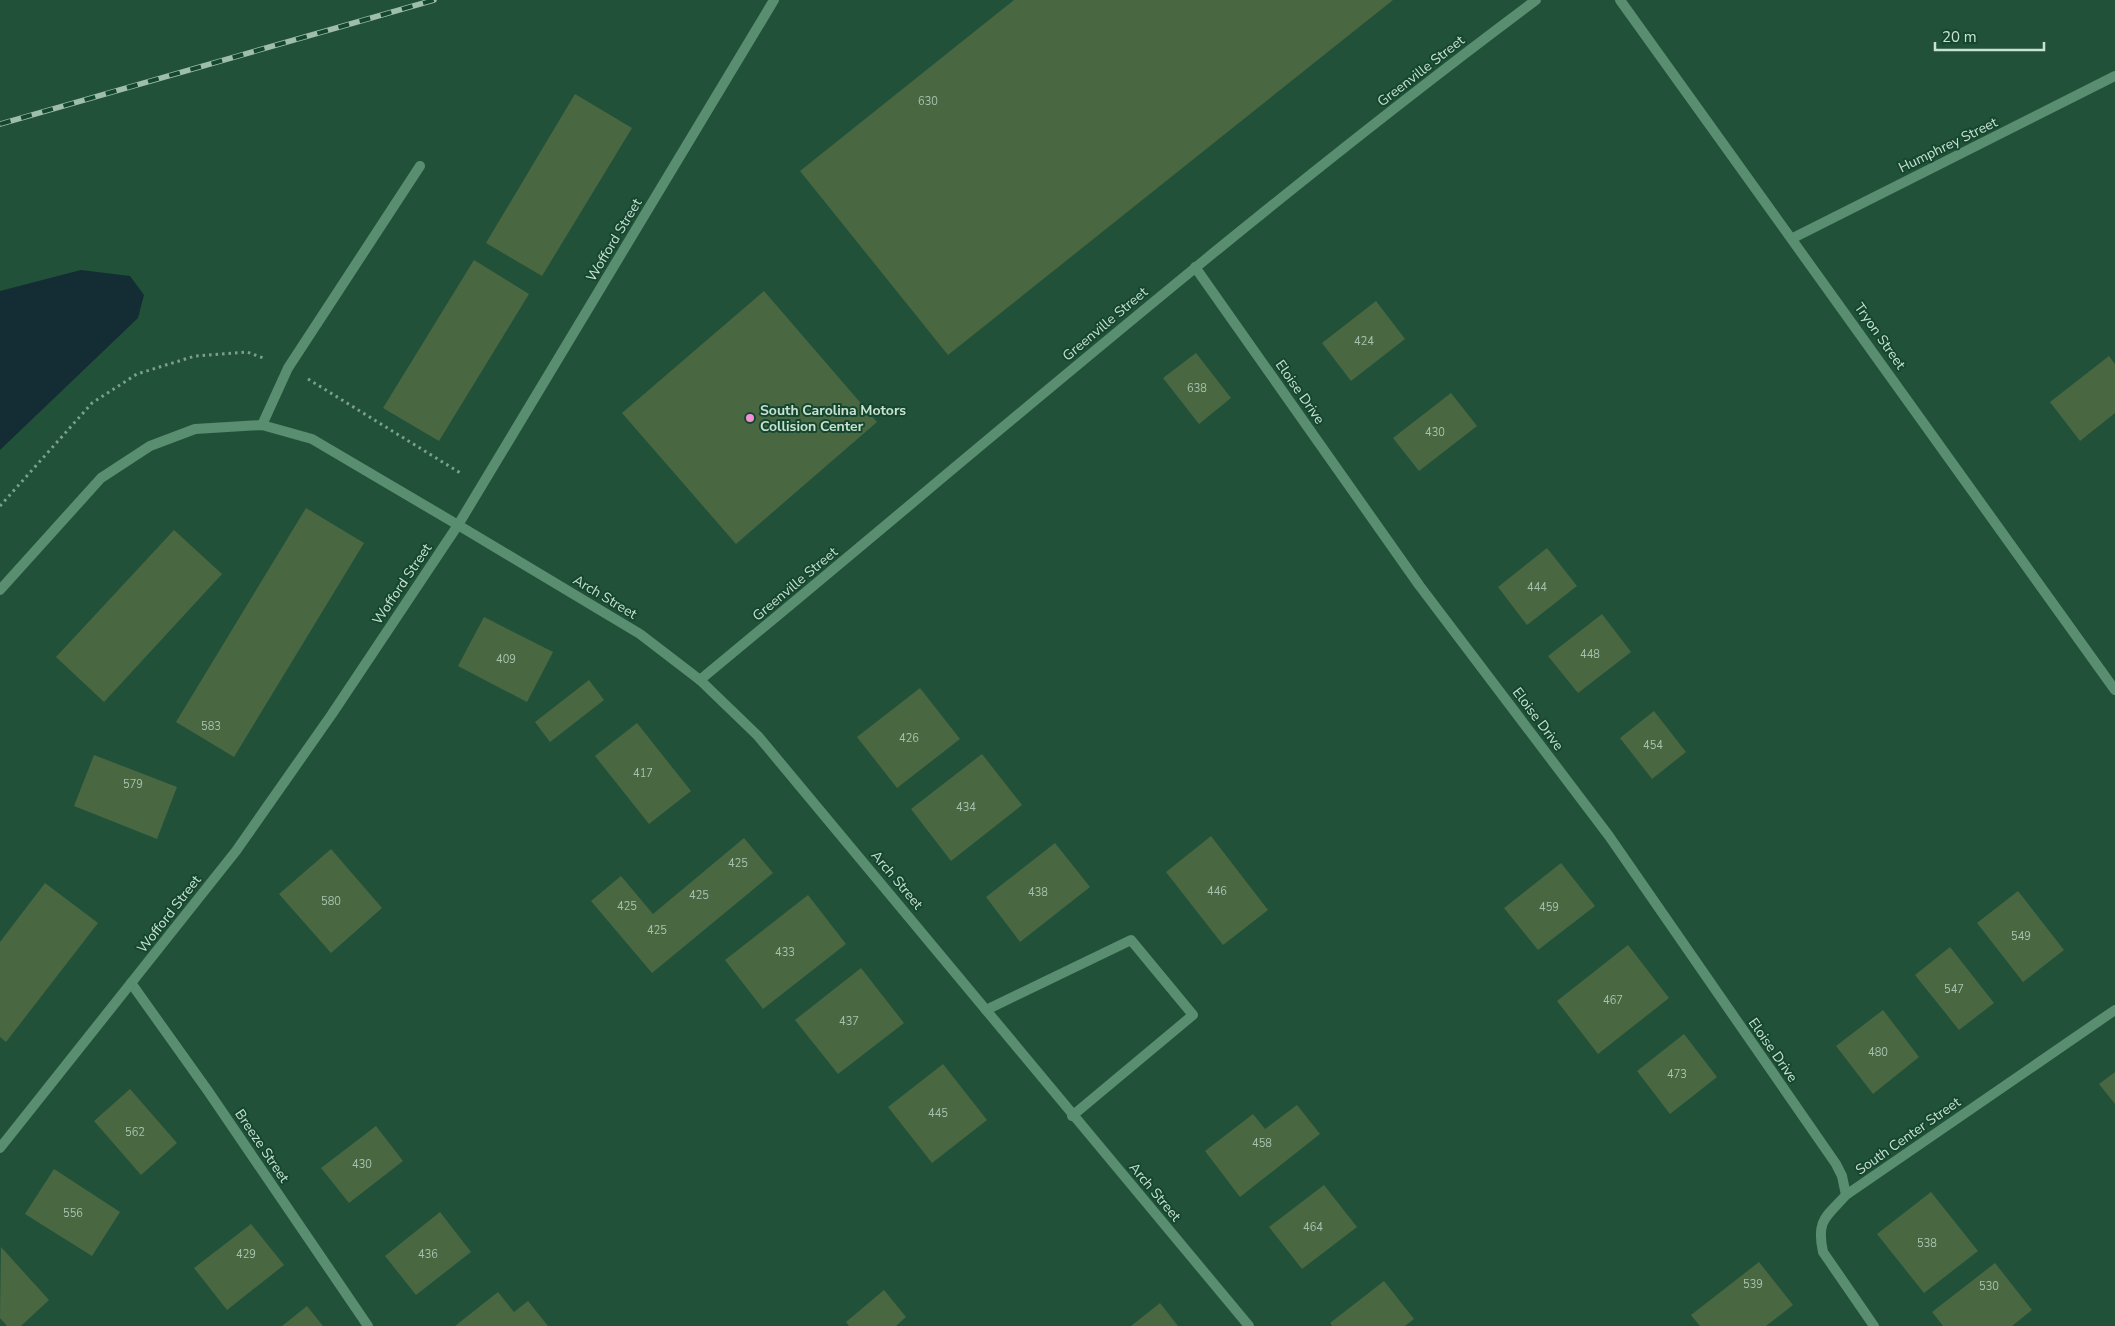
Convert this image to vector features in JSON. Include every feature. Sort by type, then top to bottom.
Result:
[{"type":"street","name":"Wofford Street","points":[[0,1148],[236,851],[332,714],[458,525],[774,0]]},
{"type":"street","name":"Greenville Street","points":[[700,680],[1195,267],[1463,55],[1536,0]]},
{"type":"street","name":"Tryon Street","points":[[1620,0],[1793,238],[2115,690]]},
{"type":"street","name":"Humphrey Street","points":[[1793,238],[2115,76]]},
{"type":"street","points":[[262,425],[288,368],[420,166]]},
{"type":"street","name":"Eloise Drive","points":[[1195,267],[1419,585],[1609,836],[1836,1164],[1842,1176],[1846,1195]]},
{"type":"street","name":"Arch Street","points":[[0,590],[101,478],[150,446],[196,429],[262,425],[312,439],[458,525],[640,634],[700,680],[758,736],[1072,1116],[1249,1326]]},
{"type":"street","points":[[986,1010],[1131,940],[1193,1015],[1072,1116]]},
{"type":"street","name":"Breeze Street","points":[[131,983],[208,1091],[368,1326]]},
{"type":"street","name":"South Center Street","points":[[1874,1326],[1823,1252],[1820,1237],[1822,1222],[1846,1195],[2115,1010]]},
{"type":"water","points":[[81,270],[130,276],[144,295],[138,318],[0,450],[0,291]]},
{"type":"building","points":[[1014,0],[1393,0],[948,355],[800,171]]},
{"type":"building","points":[[575,94],[632,128],[542,276],[486,243]]},
{"type":"building","points":[[474,260],[529,294],[439,441],[383,408]]},
{"type":"building","name":"South Carolina Motors Collision Center","points":[[764,291],[877,422],[736,544],[622,413]]},
{"type":"building","points":[[1376,301],[1405,339],[1351,381],[1322,343]]},
{"type":"building","points":[[1196,353],[1231,398],[1199,424],[1163,378]]},
{"type":"building","points":[[2109,356],[2115,364],[2115,413],[2080,441],[2050,402]]},
{"type":"building","points":[[1451,393],[1477,426],[1419,471],[1393,438]]},
{"type":"building","points":[[306,508],[364,543],[234,757],[176,722]]},
{"type":"building","points":[[174,530],[222,574],[104,702],[56,657]]},
{"type":"building","points":[[1547,548],[1577,586],[1527,625],[1498,587]]},
{"type":"building","points":[[1602,614],[1631,652],[1578,693],[1548,656]]},
{"type":"building","points":[[484,617],[553,652],[527,702],[458,666]]},
{"type":"building","points":[[589,680],[604,700],[550,742],[535,722]]},
{"type":"building","points":[[920,688],[960,739],[897,788],[857,737]]},
{"type":"building","points":[[1654,711],[1686,752],[1652,779],[1620,738]]},
{"type":"building","points":[[637,723],[691,791],[649,824],[595,756]]},
{"type":"building","points":[[982,754],[1022,805],[951,861],[911,809]]},
{"type":"building","points":[[94,755],[177,787],[157,839],[74,806]]},
{"type":"building","points":[[1211,836],[1268,910],[1223,945],[1166,872]]},
{"type":"building","points":[[744,838],[773,873],[652,973],[591,901],[621,876],[653,914]]},
{"type":"building","points":[[1055,843],[1090,887],[1020,942],[986,897]]},
{"type":"building","points":[[331,849],[382,908],[331,953],[279,894]]},
{"type":"building","points":[[1561,863],[1595,906],[1538,950],[1504,908]]},
{"type":"building","points":[[45,883],[98,923],[6,1042],[0,1037],[0,942]]},
{"type":"building","points":[[2018,891],[2064,950],[2023,982],[1977,923]]},
{"type":"building","points":[[808,895],[846,944],[763,1009],[725,960]]},
{"type":"building","points":[[1628,945],[1669,998],[1598,1054],[1557,1001]]},
{"type":"building","points":[[1950,947],[1994,1003],[1959,1030],[1915,975]]},
{"type":"building","points":[[861,968],[904,1023],[838,1074],[795,1020]]},
{"type":"building","points":[[1883,1010],[1919,1057],[1873,1094],[1836,1046]]},
{"type":"building","points":[[1684,1034],[1717,1077],[1670,1114],[1637,1071]]},
{"type":"building","points":[[943,1064],[987,1120],[932,1163],[888,1107]]},
{"type":"building","points":[[2115,1072],[2115,1104],[2099,1084]]},
{"type":"building","points":[[130,1089],[177,1143],[141,1175],[94,1121]]},
{"type":"building","points":[[1297,1105],[1320,1134],[1240,1197],[1205,1151],[1253,1114],[1265,1129]]},
{"type":"building","points":[[376,1126],[403,1161],[349,1203],[321,1168]]},
{"type":"building","points":[[54,1169],[120,1212],[92,1256],[25,1214]]},
{"type":"building","points":[[1324,1185],[1357,1227],[1302,1269],[1269,1227]]},
{"type":"building","points":[[1931,1192],[1978,1251],[1924,1293],[1877,1234]]},
{"type":"building","points":[[440,1212],[471,1252],[416,1295],[385,1256]]},
{"type":"building","points":[[251,1224],[284,1265],[227,1310],[194,1268]]},
{"type":"building","points":[[1,1247],[49,1300],[21,1326],[7,1326],[0,1318]]},
{"type":"building","points":[[1759,1262],[1793,1305],[1766,1326],[1700,1326],[1691,1315]]},
{"type":"building","points":[[1995,1263],[2032,1310],[2012,1326],[1943,1326],[1932,1312]]},
{"type":"building","points":[[1384,1281],[1414,1319],[1405,1326],[1332,1326],[1330,1323]]},
{"type":"building","points":[[884,1290],[906,1317],[896,1326],[849,1326],[846,1322]]},
{"type":"building","points":[[498,1292],[514,1312],[528,1301],[548,1326],[455,1326]]},
{"type":"building","points":[[1160,1303],[1178,1326],[1131,1326]]},
{"type":"building","points":[[307,1306],[323,1326],[282,1326]]},
{"type":"railway","points":[[0,124],[434,0]]},
{"type":"place","name":"South Carolina Motors Collision Center","points":[[750,418]]}]
